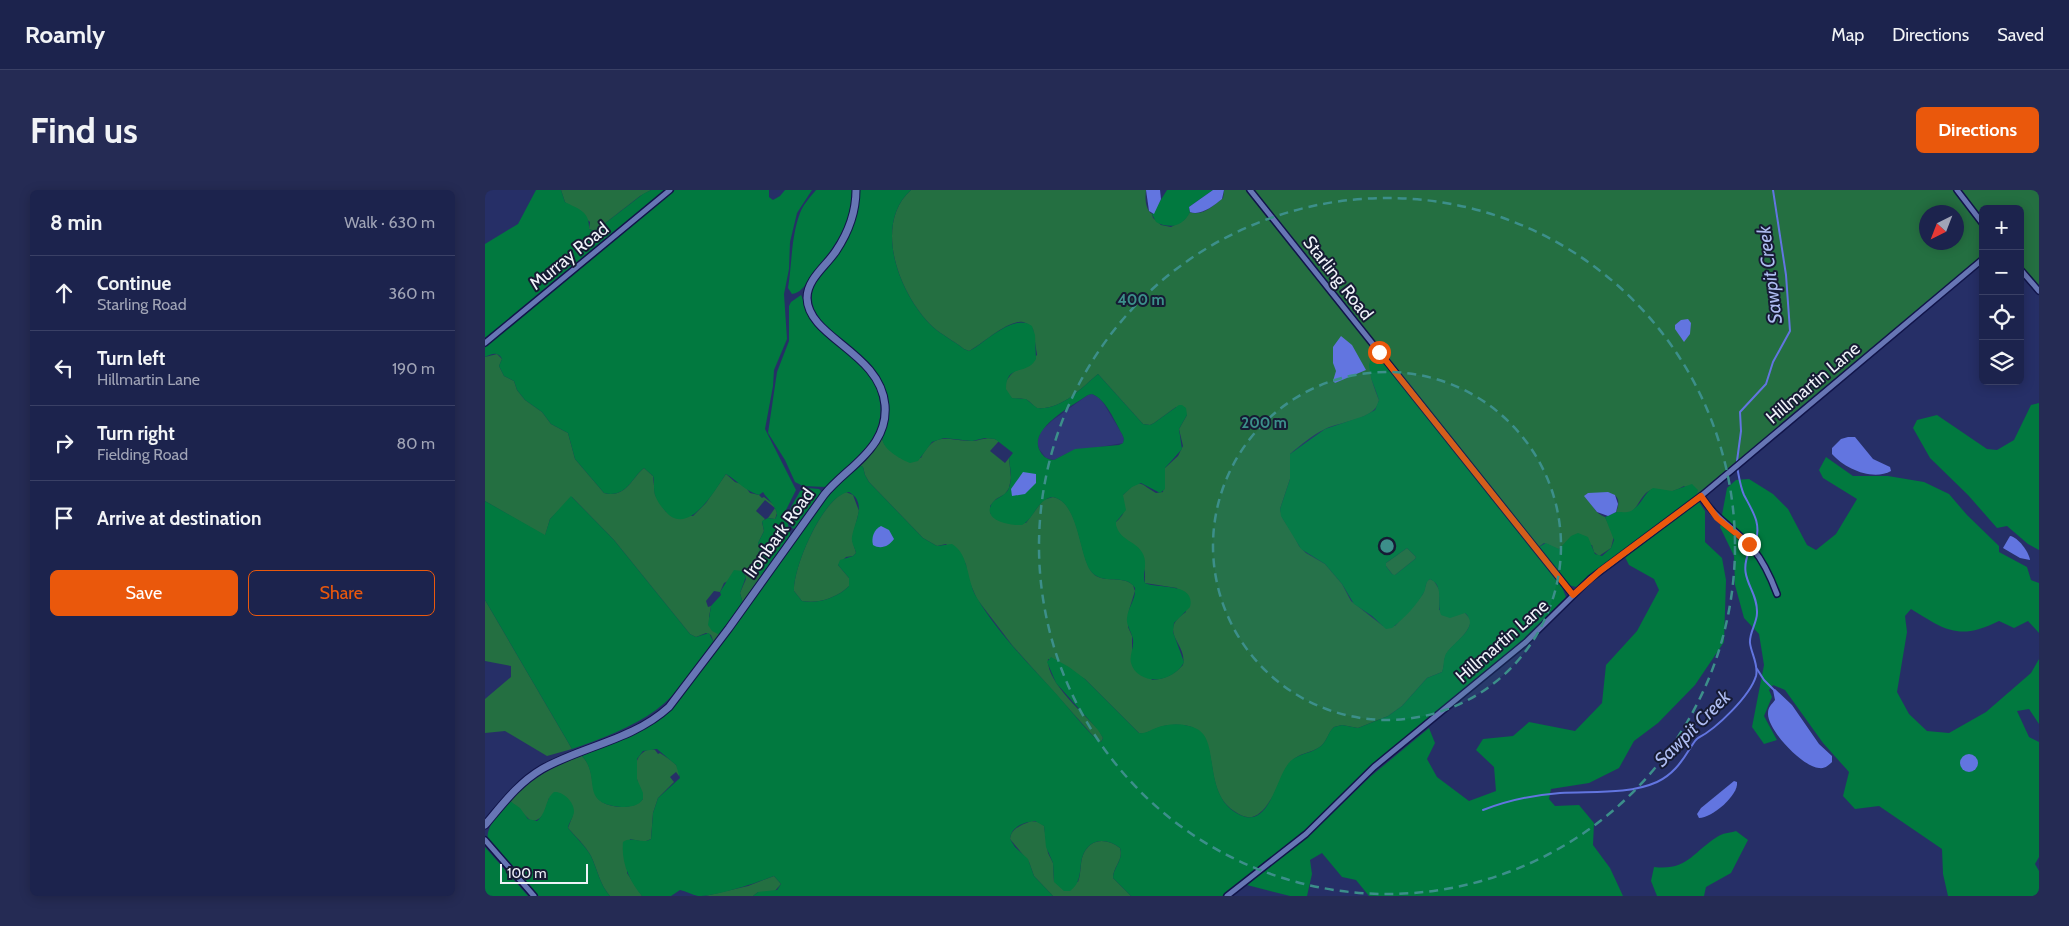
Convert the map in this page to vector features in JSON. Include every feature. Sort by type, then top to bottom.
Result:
[{"type":"street","name":"Murray Road","points":[[485,343],[670,190]]},
{"type":"street","name":"Ironbark Road","points":[[485,825],[514,791],[533,775],[553,764],[634,730],[669,707],[724,634],[823,495],[877,440],[883,425],[885,409],[882,393],[876,378],[863,361],[815,320],[807,301],[811,284],[839,246],[848,229],[856,190]]},
{"type":"street","name":"Starling Road","points":[[1250,190],[1573,595]]},
{"type":"street","points":[[1957,190],[1979,219]]},
{"type":"street","name":"Hillmartin Lane","points":[[1227,896],[1306,834],[1374,767],[1526,642],[1600,571],[1701,496],[1979,262]]},
{"type":"street","points":[[2024,274],[2039,291]]},
{"type":"street","points":[[1701,496],[1717,518],[1743,539],[1757,554],[1777,594]]},
{"type":"street","points":[[485,840],[534,896]]},
{"type":"shaded area","points":[[1146,190],[1160,190],[1161,199],[1154,214],[1149,211]]},
{"type":"shaded area","points":[[1213,190],[1224,190],[1222,199],[1203,211],[1198,213],[1190,212],[1189,207]]},
{"type":"shaded area","points":[[1688,319],[1691,323],[1690,334],[1684,342],[1675,329],[1675,325],[1681,320]]},
{"type":"shaded area","points":[[1341,336],[1352,345],[1366,370],[1335,383],[1333,381],[1336,371],[1333,363],[1333,347]]},
{"type":"shaded area","points":[[1092,394],[1104,404],[1122,434],[1123,443],[1070,452],[1054,460],[1046,458],[1039,449],[1037,442],[1041,431],[1053,420]]},
{"type":"shaded area","points":[[1855,437],[1873,459],[1890,467],[1891,471],[1884,474],[1868,474],[1852,469],[1844,464],[1832,454],[1832,448],[1841,439]]},
{"type":"shaded area","points":[[1023,472],[1036,474],[1036,483],[1025,494],[1012,496],[1011,489]]},
{"type":"shaded area","points":[[1608,492],[1615,495],[1618,504],[1616,512],[1608,516],[1597,512],[1584,496],[1588,493]]},
{"type":"shaded area","points":[[881,526],[889,530],[894,539],[890,544],[879,547],[873,545],[872,539],[875,531]]},
{"type":"shaded area","points":[[2010,536],[2023,545],[2030,560],[2020,558],[2003,548]]},
{"type":"shaded area","points":[[1775,689],[1792,705],[1819,744],[1832,756],[1832,762],[1828,765],[1821,768],[1812,766],[1796,755],[1779,738],[1769,720],[1768,713],[1769,707],[1775,700],[1773,690]]},
{"type":"shaded area","points":[[1969,754],[1975,757],[1978,763],[1975,769],[1969,772],[1963,769],[1960,763],[1963,757]]},
{"type":"shaded area","points":[[1734,781],[1737,782],[1734,793],[1724,805],[1711,814],[1699,818],[1697,814],[1701,808]]},
{"type":"green space","points":[[536,190],[561,190],[565,202],[582,211],[589,223],[589,229],[595,231],[643,194],[651,190],[666,190],[485,340],[485,244],[518,224]]},
{"type":"green space","points":[[561,190],[651,190],[640,196],[595,231],[589,229],[590,222],[565,202]]},
{"type":"green space","points":[[673,190],[769,190],[769,197],[773,200],[785,190],[812,190],[797,213],[790,242],[789,269],[784,294],[787,339],[774,370],[765,429],[796,490],[785,512],[790,538],[762,575],[757,574],[754,569],[760,550],[758,543],[764,531],[762,521],[768,518],[775,519],[777,515],[773,505],[763,492],[759,495],[754,493],[726,474],[710,498],[695,514],[678,519],[669,515],[659,503],[654,493],[653,476],[644,468],[623,490],[612,494],[604,493],[575,459],[568,433],[551,424],[542,412],[525,400],[517,390],[514,381],[504,376],[499,366],[502,359],[499,355],[495,354],[485,357],[485,347]]},
{"type":"green space","points":[[816,190],[852,190],[849,215],[835,245],[802,289],[792,294],[788,288],[797,222],[801,210]]},
{"type":"green space","points":[[859,190],[911,190],[899,205],[893,222],[892,241],[895,260],[901,279],[910,297],[921,314],[940,333],[969,351],[1008,326],[1025,323],[1032,326],[1035,335],[1036,359],[1028,367],[1009,376],[1006,389],[1012,398],[1026,399],[1037,408],[1055,406],[1077,392],[1098,374],[1143,424],[1150,425],[1154,423],[1179,405],[1186,408],[1187,415],[1179,429],[1182,449],[1165,468],[1165,489],[1160,493],[1141,483],[1132,487],[1123,495],[1126,510],[1116,522],[1121,534],[1137,546],[1143,554],[1145,561],[1145,583],[1182,590],[1190,599],[1190,607],[1174,623],[1173,632],[1184,662],[1175,673],[1162,679],[1151,679],[1141,676],[1133,668],[1131,655],[1133,640],[1127,621],[1135,588],[1131,583],[1125,581],[1100,578],[1090,570],[1073,518],[1068,508],[1061,501],[1053,497],[1043,501],[1022,525],[1012,525],[995,519],[991,515],[992,503],[1006,492],[1010,486],[1009,458],[1013,453],[995,439],[985,438],[972,441],[944,438],[932,442],[918,461],[910,463],[887,449],[883,438],[888,418],[888,405],[882,381],[862,357],[828,328],[819,318],[813,307],[813,290],[819,278],[844,244],[854,222]],"holes":[[[1092,394],[1097,397],[1113,417],[1124,439],[1123,443],[1075,449],[1054,460],[1043,456],[1039,449],[1038,441],[1047,425],[1088,395]]]},
{"type":"green space","points":[[911,190],[1146,190],[1147,206],[1153,218],[1161,225],[1171,227],[1184,220],[1190,212],[1199,213],[1212,207],[1223,198],[1224,190],[1247,190],[1374,349],[1370,369],[1379,400],[1376,407],[1365,416],[1320,431],[1290,454],[1290,479],[1280,509],[1283,519],[1299,546],[1306,553],[1325,564],[1342,584],[1351,601],[1383,626],[1395,626],[1423,594],[1427,581],[1430,579],[1434,581],[1440,591],[1439,610],[1465,613],[1471,620],[1468,630],[1447,653],[1442,672],[1427,678],[1402,706],[1388,716],[1358,728],[1342,725],[1334,727],[1321,746],[1291,762],[1269,802],[1264,809],[1252,817],[1245,817],[1239,814],[1223,800],[1216,786],[1211,757],[1201,733],[1190,727],[1168,725],[1143,734],[1139,733],[1085,679],[1048,659],[1049,668],[1059,687],[1099,730],[1103,738],[1101,742],[1096,739],[1012,645],[977,599],[967,576],[966,564],[946,544],[937,546],[923,538],[869,482],[863,467],[859,465],[872,452],[882,437],[883,442],[891,450],[921,458],[926,449],[937,440],[972,441],[992,438],[999,441],[990,451],[1005,463],[1009,458],[1011,478],[1009,488],[1005,494],[996,499],[990,506],[990,513],[996,519],[1026,523],[1043,500],[1053,497],[1062,501],[1073,518],[1091,571],[1100,578],[1123,580],[1133,585],[1135,591],[1129,610],[1128,627],[1132,636],[1132,649],[1152,680],[1172,674],[1183,665],[1181,650],[1173,632],[1177,619],[1186,612],[1177,588],[1145,583],[1145,572],[1139,549],[1120,535],[1117,531],[1116,522],[1124,512],[1123,495],[1136,484],[1143,484],[1156,493],[1163,492],[1165,468],[1178,456],[1183,446],[1179,429],[1187,415],[1176,407],[1154,423],[1150,425],[1143,424],[1098,374],[1077,392],[1055,406],[1037,408],[1026,400],[1009,396],[1005,390],[1008,378],[1013,372],[1037,355],[1033,329],[1023,322],[1010,324],[969,351],[933,327],[921,314],[901,279],[892,241],[893,222],[899,205]]},
{"type":"green space","points":[[1167,190],[1213,190],[1189,207],[1190,212],[1184,221],[1180,224],[1166,226],[1156,222],[1152,214]]},
{"type":"green space","points":[[1253,190],[1955,190],[1979,223],[1979,259],[1696,497],[1684,486],[1673,491],[1656,489],[1646,493],[1632,511],[1623,513],[1616,512],[1618,499],[1615,496],[1606,493],[1588,493],[1593,508],[1605,517],[1614,536],[1611,548],[1599,556],[1594,552],[1592,545],[1557,549],[1544,543],[1537,548]]},
{"type":"green space","points":[[1960,190],[2039,190],[2039,288],[2024,271],[2024,205],[1979,205],[1979,216]]},
{"type":"green space","points":[[801,295],[806,306],[870,374],[878,393],[881,410],[879,425],[864,451],[826,487],[803,486],[795,482],[785,460],[768,433],[777,372],[789,341],[789,306],[791,302]]},
{"type":"green space","points":[[1374,349],[1562,587],[1566,597],[1522,642],[1367,769],[1308,828],[1223,896],[1131,896],[1113,878],[1121,856],[1120,848],[1115,844],[1103,841],[1093,843],[1085,851],[1077,884],[1070,891],[1064,891],[1054,882],[1053,863],[1046,847],[1044,826],[1035,821],[1015,828],[1010,839],[1015,847],[1028,859],[1034,876],[1053,896],[753,896],[758,892],[777,890],[781,884],[774,876],[736,889],[698,896],[680,890],[671,896],[642,896],[637,890],[625,864],[623,842],[630,839],[648,841],[651,839],[653,813],[658,798],[680,778],[676,765],[657,749],[643,751],[637,759],[637,779],[643,793],[643,799],[637,805],[622,807],[608,805],[600,801],[595,795],[588,764],[582,756],[649,725],[673,708],[824,500],[859,465],[863,467],[869,482],[923,538],[937,546],[952,544],[958,549],[965,561],[977,598],[993,622],[1096,739],[1101,742],[1103,738],[1056,683],[1047,662],[1051,657],[1085,679],[1139,733],[1161,726],[1172,725],[1182,725],[1197,729],[1204,735],[1208,743],[1214,778],[1223,801],[1232,810],[1244,817],[1254,817],[1262,812],[1274,794],[1283,772],[1291,761],[1321,746],[1334,727],[1342,725],[1358,728],[1388,716],[1402,706],[1427,678],[1442,672],[1445,656],[1470,624],[1465,613],[1450,618],[1441,615],[1439,590],[1435,582],[1430,579],[1423,594],[1413,608],[1392,628],[1386,629],[1372,616],[1354,604],[1342,584],[1325,564],[1301,549],[1281,516],[1280,509],[1290,479],[1290,454],[1325,429],[1364,416],[1375,410],[1379,400],[1371,378],[1369,365]],"holes":[[[849,492],[855,496],[859,507],[852,539],[856,553],[853,556],[840,560],[838,565],[849,578],[849,586],[839,594],[827,599],[814,602],[802,601],[794,591],[795,580],[804,550],[811,534],[829,506],[839,496]],[[1407,548],[1416,557],[1415,559],[1395,575],[1392,574],[1386,563]]]},
{"type":"green space","points":[[497,354],[502,359],[499,366],[504,376],[514,381],[517,390],[525,400],[542,412],[551,424],[568,433],[575,459],[604,493],[612,494],[623,490],[644,468],[653,476],[655,495],[666,512],[693,516],[706,503],[726,474],[735,482],[744,485],[750,493],[759,495],[762,498],[764,497],[774,505],[777,513],[775,519],[768,518],[775,508],[765,500],[756,511],[765,519],[762,522],[764,531],[758,543],[760,550],[755,562],[765,573],[743,604],[740,593],[746,579],[744,573],[724,583],[720,592],[714,591],[706,601],[708,607],[711,606],[709,617],[722,632],[714,643],[711,635],[706,633],[696,637],[690,634],[614,540],[572,497],[550,519],[545,536],[485,501],[485,357]]},
{"type":"green space","points":[[2039,403],[2039,550],[2028,544],[2007,526],[1997,528],[1968,495],[1930,458],[1913,428],[1917,420],[1937,415],[1987,449],[1997,450],[2014,440],[2031,405]]},
{"type":"green space","points":[[1826,457],[1853,476],[1888,476],[1924,482],[1949,494],[1967,515],[1999,546],[1999,552],[2027,567],[2031,580],[2039,583],[2039,633],[2028,621],[2014,628],[1999,621],[1973,631],[1963,632],[1933,623],[1911,609],[1905,616],[1907,632],[1897,692],[1909,714],[1927,731],[1949,733],[1986,712],[2031,673],[2039,659],[2039,724],[2029,709],[2017,711],[2029,737],[2039,742],[2039,857],[2035,864],[2039,871],[2039,896],[1948,896],[1943,874],[1942,849],[1879,806],[1855,809],[1843,796],[1849,772],[1823,743],[1785,690],[1773,685],[1769,690],[1772,697],[1764,716],[1777,740],[1764,744],[1752,727],[1764,665],[1759,634],[1744,618],[1735,585],[1734,556],[1720,527],[1721,524],[1761,557],[1721,520],[1727,488],[1736,480],[1749,479],[1773,494],[1788,509],[1807,545],[1816,550],[1836,534],[1857,499],[1823,478],[1819,470]]},
{"type":"green space","points":[[1692,484],[1698,490],[1696,497],[1576,587],[1568,585],[1537,548],[1546,543],[1559,549],[1571,536],[1578,533],[1588,537],[1595,554],[1602,556],[1611,548],[1614,540],[1605,517],[1616,512],[1631,511],[1653,488],[1672,491]]},
{"type":"green space","points":[[808,488],[819,489],[822,492],[796,528],[793,529],[789,519],[790,510],[800,491]]},
{"type":"green space","points":[[846,492],[853,495],[859,511],[852,539],[856,553],[853,556],[846,557],[838,565],[849,578],[849,586],[839,594],[827,599],[814,602],[802,601],[794,591],[798,567],[804,551],[828,507]]},
{"type":"green space","points":[[571,496],[614,540],[690,634],[696,637],[709,633],[714,643],[695,670],[665,703],[656,710],[626,728],[572,749],[485,600],[485,501],[545,535],[550,519]]},
{"type":"green space","points":[[1699,502],[1705,511],[1705,542],[1722,558],[1726,580],[1724,642],[1695,685],[1658,723],[1634,741],[1619,768],[1589,783],[1551,789],[1549,799],[1555,806],[1579,805],[1594,823],[1593,845],[1610,868],[1623,896],[1369,896],[1356,880],[1342,877],[1322,853],[1310,860],[1312,874],[1307,896],[1290,896],[1247,885],[1313,832],[1371,776],[1429,728],[1435,743],[1427,759],[1437,777],[1469,801],[1496,791],[1494,767],[1476,750],[1483,739],[1513,736],[1529,722],[1575,731],[1602,703],[1606,665],[1637,631],[1659,590],[1654,579],[1629,565],[1625,557]]},
{"type":"green space","points":[[1407,548],[1416,557],[1415,559],[1393,575],[1386,566],[1386,563]]},
{"type":"green space","points":[[734,570],[742,571],[746,577],[740,593],[743,604],[722,632],[718,634],[712,631],[708,625],[711,606],[721,595],[720,592]]},
{"type":"green space","points":[[485,600],[572,749],[547,756],[505,731],[485,733],[485,699],[511,677],[511,666],[485,661]]},
{"type":"green space","points":[[651,749],[673,762],[678,768],[679,776],[676,772],[670,777],[674,782],[658,798],[653,813],[651,839],[644,842],[630,839],[627,873],[642,896],[610,896],[601,882],[589,852],[568,828],[573,815],[549,798],[542,816],[531,821],[510,801],[543,774],[582,756],[588,764],[596,795],[600,801],[608,805],[621,807],[628,807],[639,803],[643,799],[636,774],[637,760],[642,753]]},
{"type":"green space","points":[[554,792],[564,795],[572,804],[574,813],[568,828],[589,852],[601,882],[610,896],[538,896],[488,841],[491,825],[510,801],[520,808],[528,819],[537,821],[543,814],[549,798]]},
{"type":"green space","points":[[1031,821],[1039,822],[1044,826],[1048,853],[1053,863],[1054,882],[1078,882],[1085,851],[1089,846],[1098,841],[1109,842],[1120,848],[1121,852],[1113,878],[1131,896],[1053,896],[1034,876],[1029,862],[1010,839],[1012,832]]},
{"type":"green space","points":[[1736,831],[1748,840],[1731,873],[1706,887],[1704,896],[1657,896],[1651,881],[1654,867],[1674,866],[1682,863],[1719,836]]},
{"type":"green space","points":[[485,847],[528,896],[485,896]]},
{"type":"green space","points":[[774,876],[781,884],[774,892],[758,892],[753,896],[705,896],[748,886]]},
{"type":"waterway","name":"Sawpit Creek","points":[[1737,461],[1741,431],[1740,412],[1766,384],[1773,362],[1790,331],[1786,275],[1773,190]]},
{"type":"waterway","name":"Sawpit Creek","points":[[1737,467],[1743,492],[1757,524],[1755,544]]},
{"type":"waterway","name":"Sawpit Creek","points":[[1483,810],[1540,795],[1634,789],[1657,782],[1672,772],[1683,760],[1694,742],[1723,720],[1740,702],[1753,684],[1756,676],[1756,663],[1750,639],[1757,613],[1745,570],[1749,552]]},
{"type":"waterway","points":[[1757,669],[1774,690]]},
{"type":"route","points":[[1379,352],[1573,595],[1600,571],[1701,496],[1717,518],[1749,544]]}]
